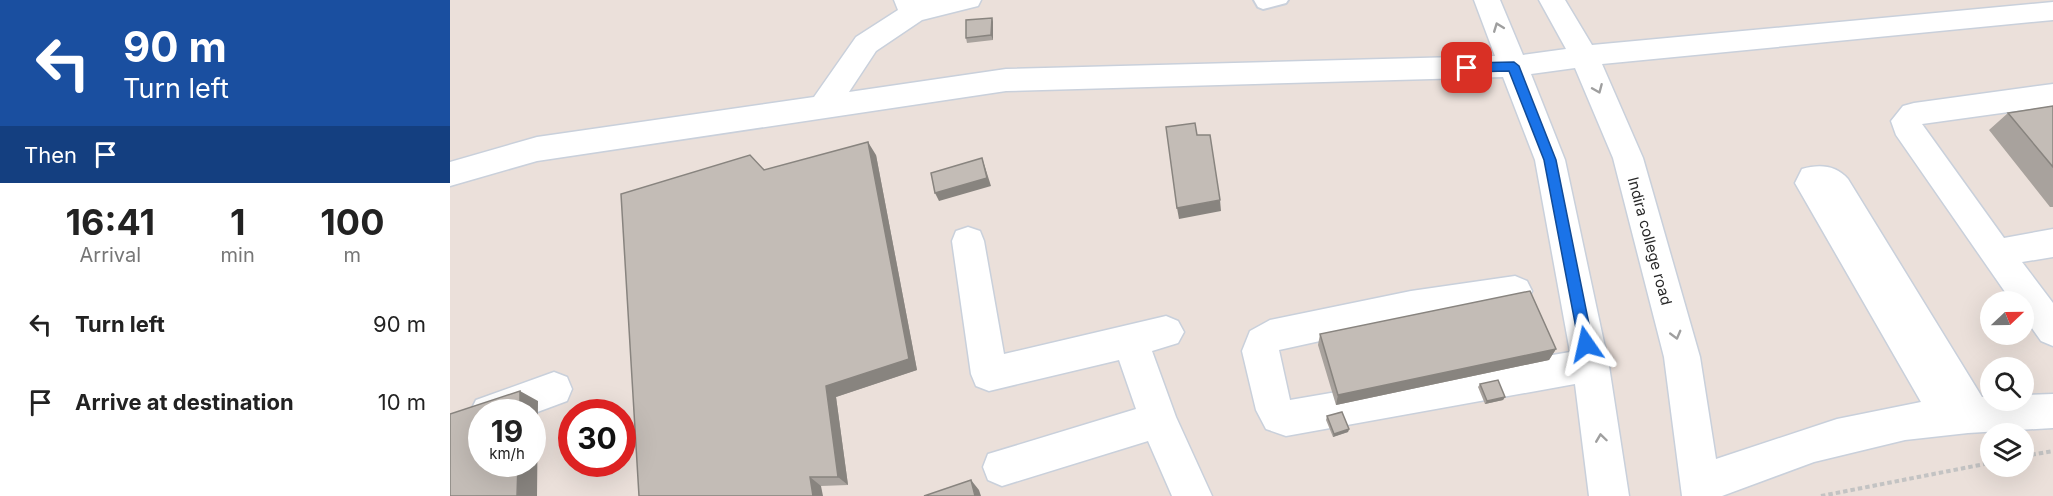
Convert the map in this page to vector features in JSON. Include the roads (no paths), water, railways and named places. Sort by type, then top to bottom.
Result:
[{"type":"street","points":[[824,107],[866,45],[910,7],[968,0]]},
{"type":"street","points":[[1487,0],[1550,160],[1591,366],[1609,496]]},
{"type":"street","name":"Indira college road","points":[[1552,0],[1584,55],[1628,158],[1679,346],[1701,490]]},
{"type":"street","points":[[450,174],[537,149],[1006,80],[1514,66],[1584,55],[2004,7],[2053,11]]},
{"type":"street","points":[[2053,95],[1914,114],[1906,121],[1907,127],[2053,330]]},
{"type":"street","points":[[1822,176],[1832,181],[1837,188],[1961,416],[1811,183],[1814,178],[1822,176]]},
{"type":"street","points":[[968,241],[989,374],[1166,332]]},
{"type":"street","points":[[1996,253],[2053,243]]},
{"type":"street","points":[[1515,291],[1411,306],[1270,336],[1262,342],[1260,351],[1274,410],[1279,417],[1286,418],[1549,371],[1591,366]]},
{"type":"street","points":[[1131,341],[1158,420],[1192,496]]},
{"type":"street","points":[[525,399],[554,388]]},
{"type":"street","points":[[1701,490],[1770,458],[1884,426],[1961,416],[2053,411]]},
{"type":"street","points":[[1002,467],[1158,420]]},
{"type":"lane","points":[[1261,0],[1263,4],[1281,0]]}]
